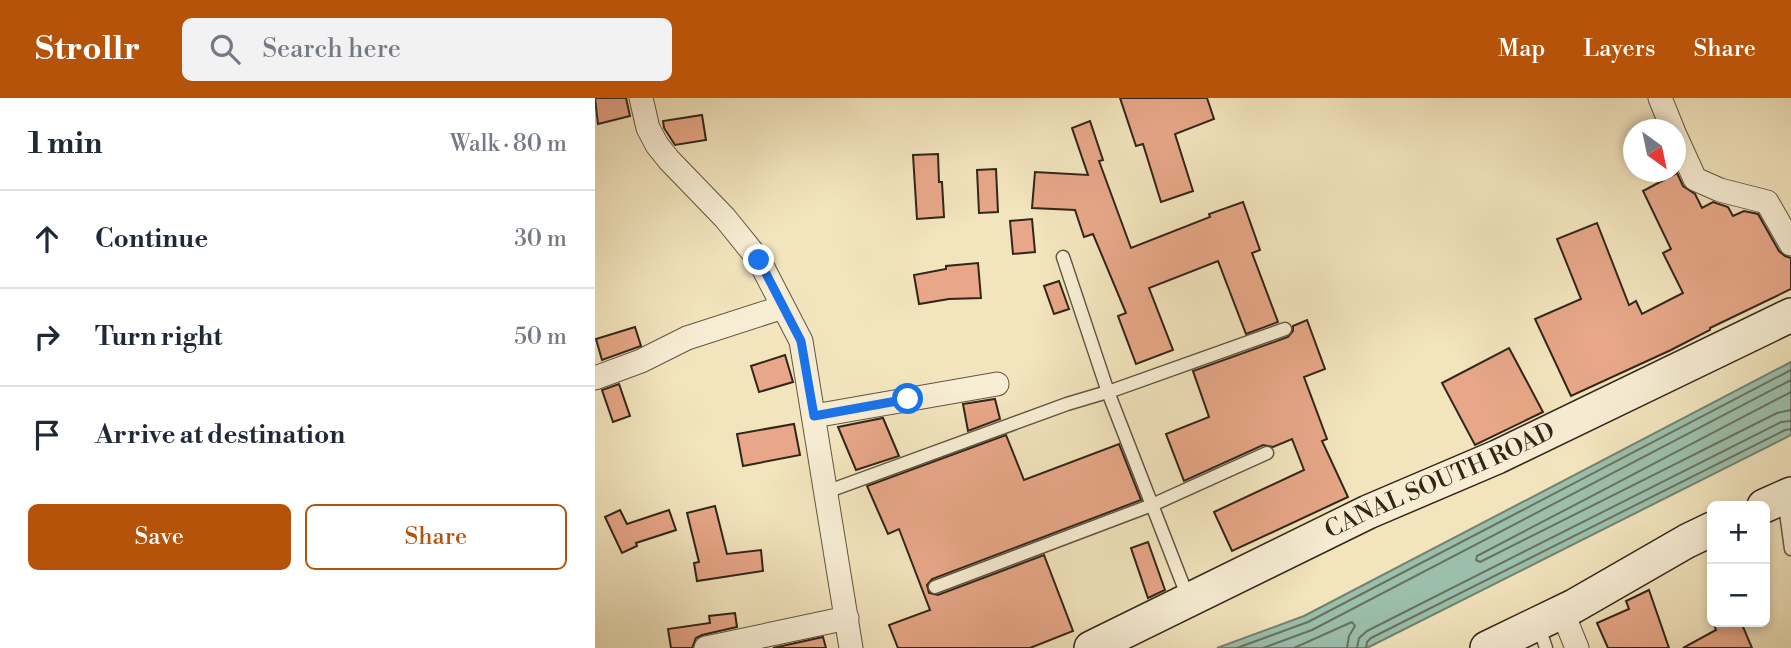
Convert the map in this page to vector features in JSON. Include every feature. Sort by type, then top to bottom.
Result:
[{"type":"street","points":[[641,98],[648,128],[657,145],[725,218],[759,260],[801,341],[851,648]]},
{"type":"street","points":[[1660,98],[1669,119]]},
{"type":"street","points":[[1686,159],[1695,179],[1720,190],[1767,202],[1791,244]]},
{"type":"street","points":[[595,378],[641,361],[687,338],[783,306]]},
{"type":"street","name":"CANAL SOUTH ROAD","points":[[1091,648],[1368,512],[1497,457],[1791,315]]},
{"type":"street","points":[[814,416],[997,384]]},
{"type":"street","points":[[1487,648],[1549,628],[1687,541],[1707,531]]},
{"type":"street","points":[[706,648],[846,618]]},
{"type":"street","points":[[1549,628],[1577,648]]},
{"type":"lane","points":[[1063,257],[1108,392],[1189,600]]},
{"type":"lane","points":[[826,492],[1285,328]]},
{"type":"lane","points":[[935,587],[1152,505],[1267,453]]},
{"type":"lane","points":[[1780,499],[1791,549]]},
{"type":"water","points":[[1791,362],[1791,435],[1367,648],[1217,648],[1304,616]]},
{"type":"building","points":[[595,98],[626,98],[630,116],[598,124]]},
{"type":"building","points":[[1120,98],[1207,98],[1214,119],[1175,134],[1193,191],[1161,202],[1143,144],[1136,146]]},
{"type":"building","points":[[702,115],[706,140],[675,145],[664,128],[663,121]]},
{"type":"building","points":[[1090,121],[1103,160],[1099,161],[1131,248],[1243,202],[1260,250],[1252,253],[1278,322],[1246,334],[1218,261],[1149,288],[1173,350],[1136,364],[1118,316],[1126,313],[1093,234],[1084,237],[1075,210],[1032,208],[1035,172],[1088,175],[1072,128]]},
{"type":"building","points":[[938,154],[944,217],[917,219],[913,155]]},
{"type":"building","points":[[996,169],[998,212],[979,213],[977,170]]},
{"type":"building","points":[[1660,182],[1681,182],[1695,194],[1702,208],[1713,202],[1728,207],[1733,216],[1744,211],[1758,214],[1779,251],[1791,258],[1791,289],[1671,350],[1571,396],[1535,319],[1581,299],[1557,239],[1597,223],[1629,305],[1636,301],[1642,314],[1683,293],[1663,253],[1671,249],[1643,191]]},
{"type":"building","points":[[1032,219],[1035,252],[1013,254],[1010,221]]},
{"type":"building","points":[[978,263],[981,298],[919,304],[914,275],[946,269],[946,266]]},
{"type":"building","points":[[1059,281],[1069,309],[1054,314],[1044,286]]},
{"type":"building","points":[[1307,320],[1325,369],[1304,377],[1327,439],[1322,441],[1348,497],[1232,551],[1214,512],[1304,470],[1292,439],[1273,447],[1263,445],[1184,481],[1166,434],[1209,417],[1193,371],[1288,337],[1293,326]]},
{"type":"building","points":[[635,327],[641,346],[602,360],[596,339]]},
{"type":"building","points":[[1509,348],[1543,412],[1475,445],[1442,383]]},
{"type":"building","points":[[785,355],[793,382],[759,392],[751,366]]},
{"type":"building","points":[[619,384],[630,416],[613,422],[602,390]]},
{"type":"building","points":[[995,399],[1000,419],[968,431],[963,404]]},
{"type":"building","points":[[883,418],[899,456],[856,470],[838,427]]},
{"type":"building","points":[[794,424],[800,455],[743,466],[737,434]]},
{"type":"building","points":[[1006,435],[1024,480],[1119,444],[1141,500],[932,579],[927,585],[929,593],[938,595],[1044,555],[1073,631],[1030,648],[898,648],[889,625],[930,610],[899,529],[888,534],[867,486]]},
{"type":"building","points":[[715,506],[727,554],[761,550],[763,571],[697,581],[694,563],[699,562],[687,513]]},
{"type":"building","points":[[620,510],[627,524],[669,510],[676,530],[636,543],[637,546],[622,553],[605,517]]},
{"type":"building","points":[[1148,542],[1165,590],[1148,598],[1131,548]]},
{"type":"building","points":[[1649,590],[1669,648],[1608,648],[1597,623],[1629,609],[1626,601]]},
{"type":"building","points":[[735,613],[737,627],[702,635],[696,638],[692,648],[671,648],[668,629],[710,623],[709,616]]},
{"type":"building","points":[[1715,627],[1743,627],[1752,648],[1683,648],[1716,630]]},
{"type":"building","points":[[823,637],[826,648],[773,648]]},
{"type":"route","points":[[759,260],[801,341],[814,416],[908,399]]}]
